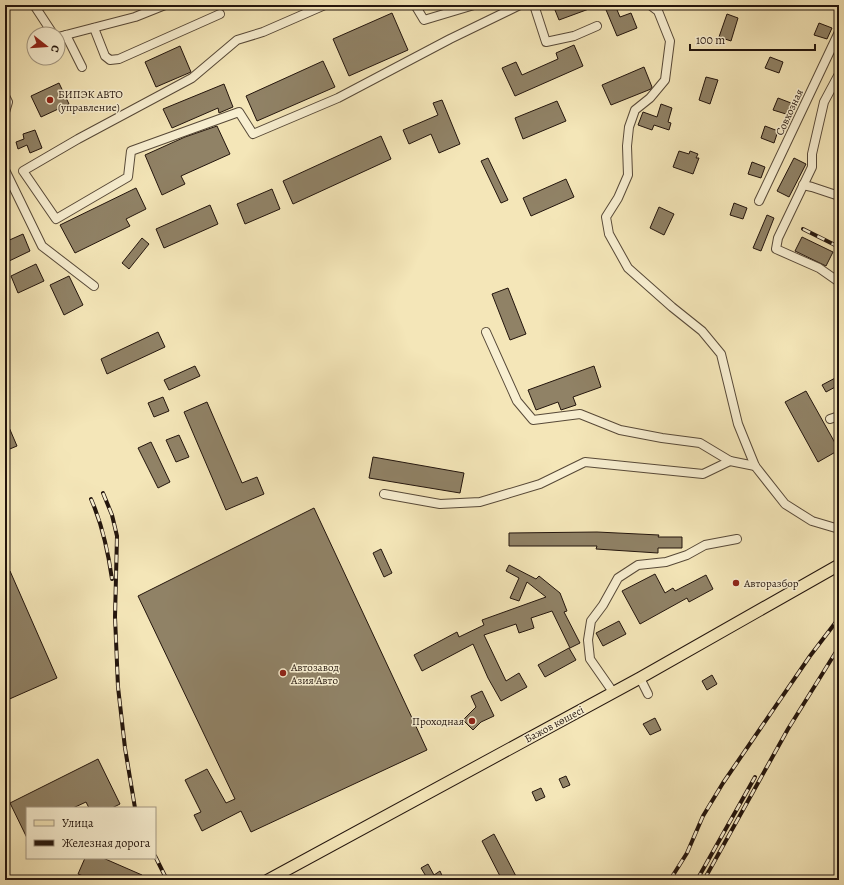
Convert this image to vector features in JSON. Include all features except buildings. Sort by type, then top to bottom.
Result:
[{"type":"main road","name":"Бажов көшесі","points":[[268,880],[640,678],[839,565]]},
{"type":"lane","points":[[34,5],[48,26]]},
{"type":"lane","points":[[66,35],[136,17],[165,5]]},
{"type":"lane","points":[[326,5],[263,32],[237,40],[192,78],[78,139],[23,171],[56,220],[128,177],[131,151],[239,112],[253,134],[338,98],[450,39],[520,5]]},
{"type":"lane","points":[[415,5],[424,20],[474,5]]},
{"type":"lane","points":[[534,5],[546,42],[574,36],[598,26]]},
{"type":"lane","points":[[650,5],[658,11],[670,41],[665,80],[650,98],[635,110],[629,127],[627,146],[628,175],[618,198],[606,217],[608,234],[628,268],[702,331],[722,354],[738,424],[755,466],[785,504],[812,521],[839,529]]},
{"type":"lane","points":[[94,28],[105,56],[110,60],[119,60],[220,14]]},
{"type":"lane","name":"Совхозная","points":[[759,201],[839,32]]},
{"type":"lane","points":[[66,42],[82,67]]},
{"type":"lane","points":[[839,74],[824,102],[812,154],[812,167],[778,238],[776,249],[819,268],[839,282]]},
{"type":"lane","points":[[5,96],[8,102],[5,112]]},
{"type":"lane","points":[[5,170],[42,246],[94,286]]},
{"type":"lane","points":[[803,185],[839,196]]},
{"type":"lane","points":[[486,332],[517,401],[532,420],[580,414],[620,430],[700,443],[730,461],[755,466]]},
{"type":"lane","points":[[830,419],[839,416]]},
{"type":"lane","points":[[384,494],[440,504],[480,502],[540,484],[585,462],[702,474],[730,461]]},
{"type":"lane","points":[[613,692],[590,659],[588,640],[591,621],[603,605],[618,578],[638,565],[666,562],[687,556],[705,545],[737,539]]},
{"type":"lane","points":[[640,678],[648,694]]},
{"type":"railway","points":[[803,229],[839,247]]},
{"type":"railway","points":[[103,493],[112,515],[117,536],[115,617],[118,687],[125,748],[135,807]]},
{"type":"railway","points":[[91,499],[104,538],[112,579]]},
{"type":"railway","points":[[670,880],[687,853],[703,816],[723,783],[810,656],[839,618]]},
{"type":"railway","points":[[704,880],[788,729],[839,647]]},
{"type":"railway","points":[[697,880],[755,777]]},
{"type":"railway","points":[[156,858],[167,880]]},
{"type":"place","name":"БИПЭК АВТО (управление)","points":[[50,100]]},
{"type":"place","name":"Авторазбор","points":[[736,583]]},
{"type":"place","name":"Автозавод Азия Авто","points":[[283,673]]},
{"type":"place","name":"Проходная","points":[[472,721]]}]
